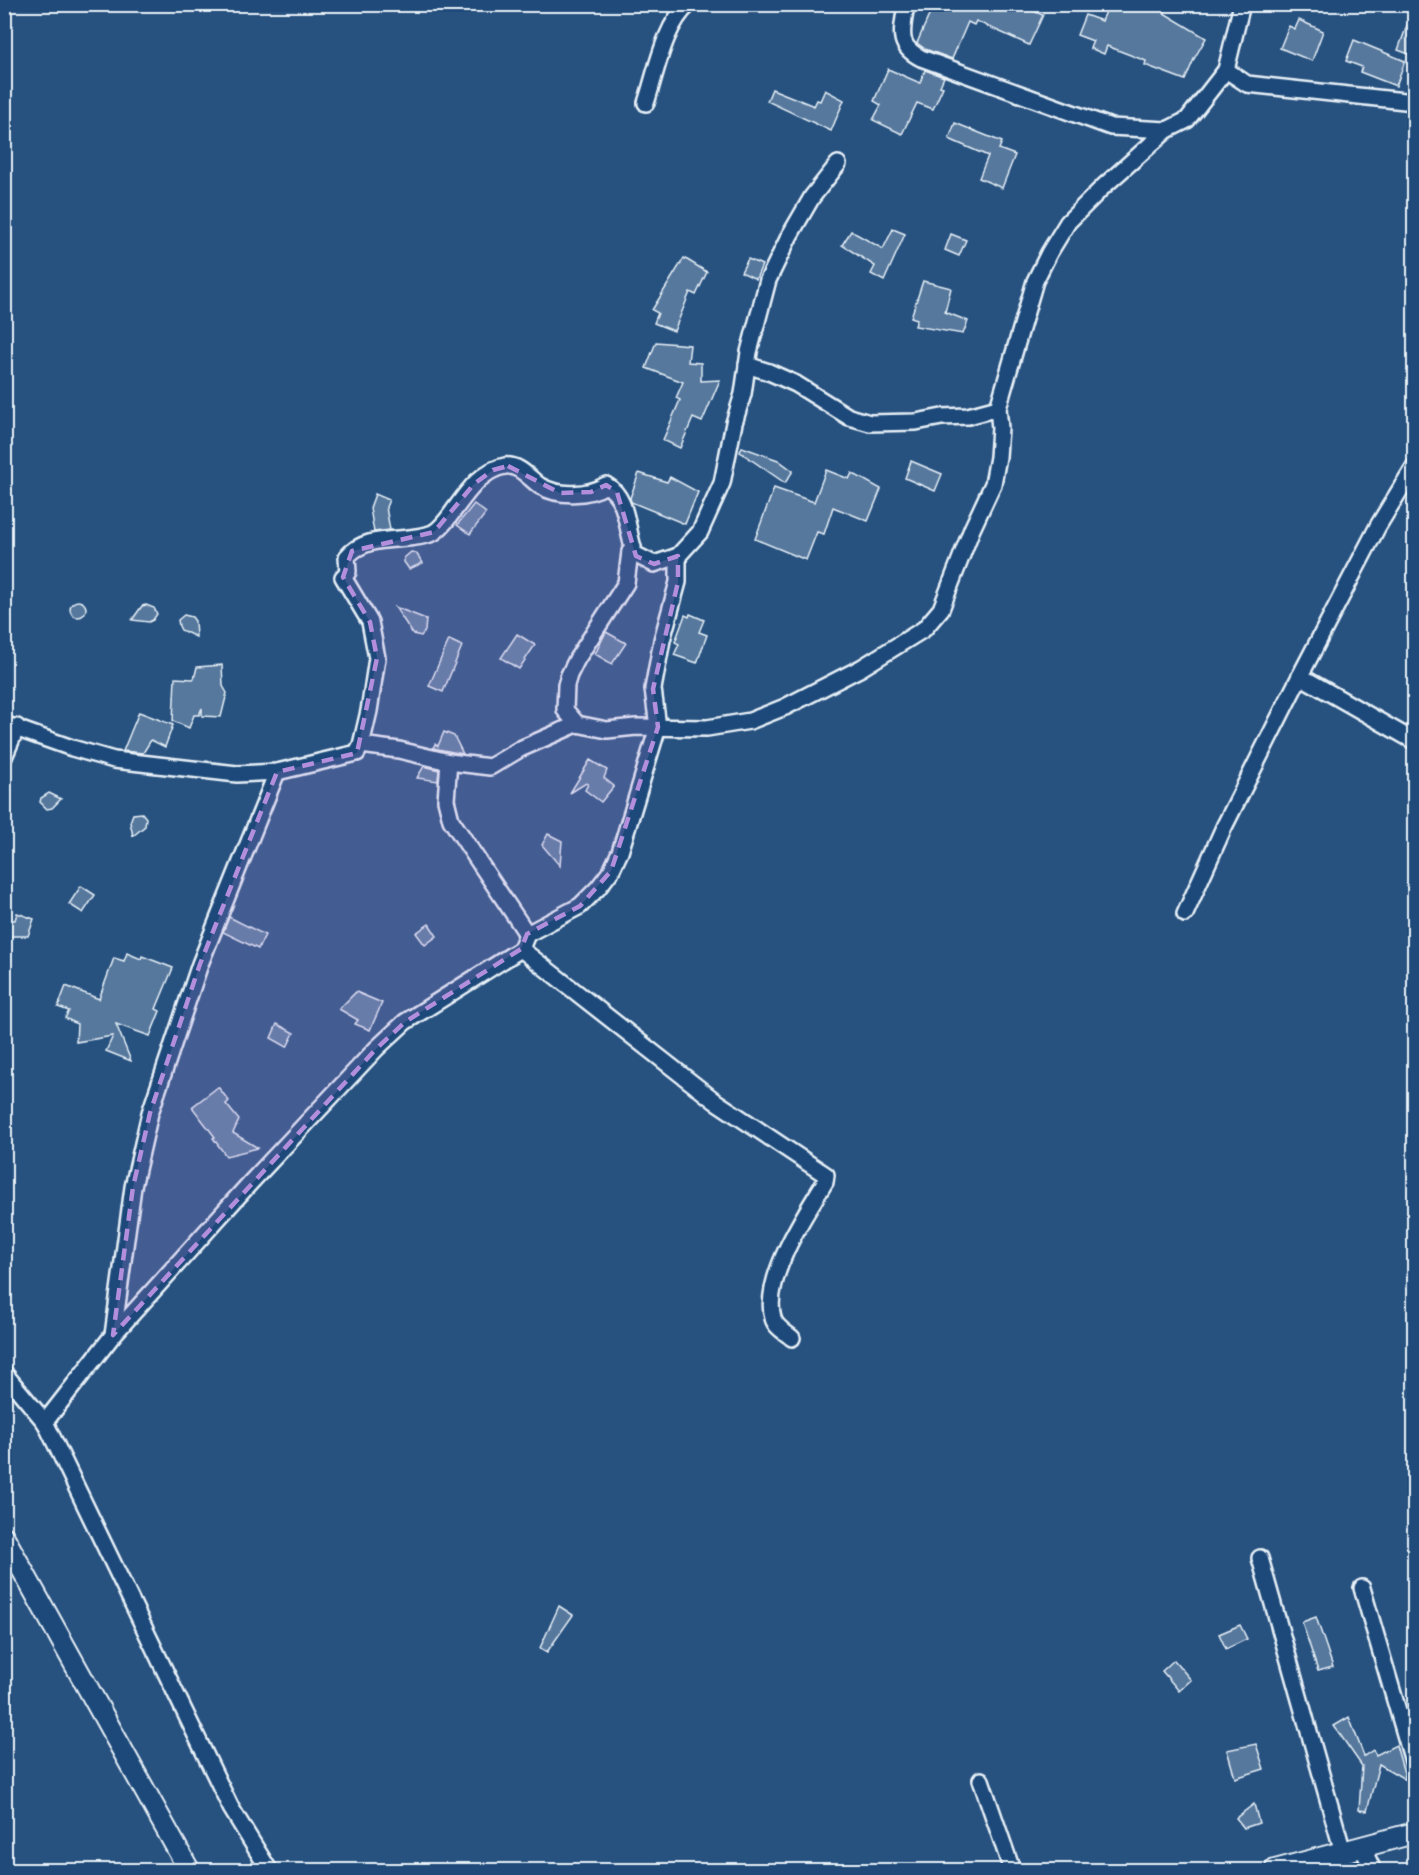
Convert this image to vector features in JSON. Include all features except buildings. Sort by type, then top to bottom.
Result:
[{"type":"street","points":[[646,103],[670,31],[681,11],[689,4]]},
{"type":"street","points":[[906,4],[903,37],[905,47],[921,58],[1111,127],[1167,130]]},
{"type":"street","points":[[362,745],[399,750],[449,762],[490,767],[520,749],[577,724],[607,730],[658,727],[707,728],[750,721],[785,707],[861,668],[924,629],[940,609],[993,484],[998,457],[998,408],[1035,281],[1049,253],[1068,222],[1104,186],[1167,130],[1187,120],[1226,70],[1239,5]]},
{"type":"street","points":[[1226,70],[1247,84],[1414,102]]},
{"type":"street","points":[[630,552],[654,564],[678,556],[700,532],[716,499],[726,467],[734,423],[743,394],[749,352],[768,280],[812,197],[838,164]]},
{"type":"street","points":[[747,365],[796,384],[849,417],[870,423],[916,422],[942,417],[968,416],[998,408]]},
{"type":"street","points":[[4,757],[11,726],[114,760],[237,774],[277,772],[357,753],[362,745],[377,658],[370,622],[343,577],[348,572],[347,557],[352,551],[372,543],[434,532],[446,521],[474,484],[493,470],[508,466],[516,468],[542,487],[560,493],[591,492],[606,485],[614,489],[619,497],[628,524],[633,547],[630,552],[626,583],[569,675],[566,685],[565,710],[577,724]]},
{"type":"street","points":[[1185,914],[1224,827],[1300,676],[1378,526],[1414,467]]},
{"type":"street","points":[[45,1422],[113,1335],[251,1182],[376,1049],[405,1022],[521,949],[527,934],[580,906],[611,871],[620,852],[658,727],[653,689],[662,640],[678,582],[678,556]]},
{"type":"street","points":[[1300,676],[1414,741]]},
{"type":"street","points":[[449,762],[446,800],[451,820],[527,934]]},
{"type":"street","points":[[113,1335],[132,1187],[150,1113],[200,964],[277,772]]},
{"type":"street","points":[[521,949],[715,1101],[826,1175],[825,1182],[795,1233],[772,1290],[773,1320],[792,1338]]},
{"type":"street","points":[[4,1373],[45,1422],[231,1808],[269,1870]]},
{"type":"street","points":[[4,1537],[189,1870]]},
{"type":"street","points":[[1260,1558],[1343,1852]]},
{"type":"street","points":[[1362,1588],[1414,1765]]},
{"type":"street","points":[[981,1780],[1012,1870]]},
{"type":"street","points":[[1275,1870],[1414,1833]]},
{"type":"street","points":[[1362,1847],[1372,1870]]},
{"type":"highlighted area","points":[[508,466],[560,493],[591,492],[606,485],[617,492],[636,556],[654,564],[678,556],[678,582],[653,689],[658,727],[611,871],[580,906],[527,934],[521,949],[405,1022],[376,1049],[113,1335],[133,1187],[150,1113],[200,964],[277,772],[357,753],[377,658],[370,622],[343,577],[352,551],[434,532],[474,484],[493,470]]}]
